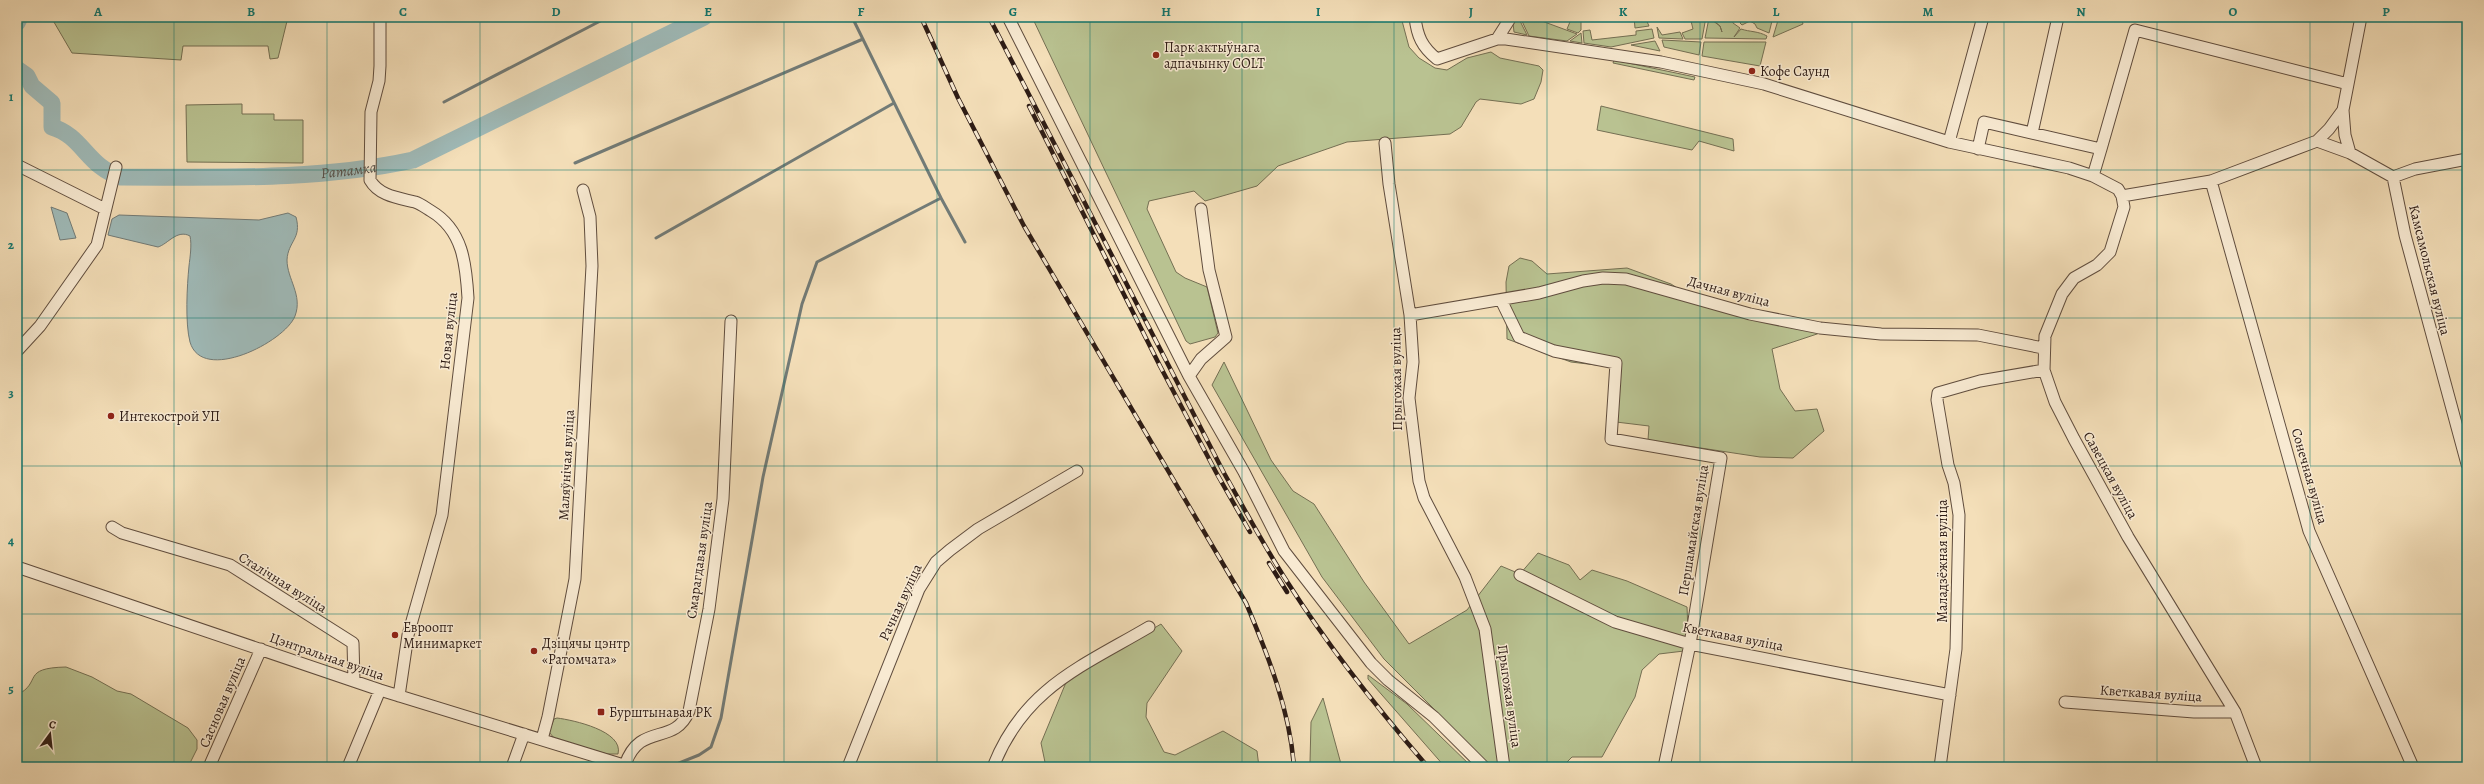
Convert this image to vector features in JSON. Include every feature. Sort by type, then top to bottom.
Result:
[{"type":"street","name":"Новая вуліца","points":[[380,17],[379,81],[371,112],[369,152],[370,180],[379,191],[417,202],[445,221],[456,236],[466,268],[467,316],[455,399],[442,515],[408,635],[399,696]]},
{"type":"street","points":[[1008,17],[1189,376],[1244,472],[1284,551],[1299,573],[1371,663],[1434,717],[1484,767]]},
{"type":"street","points":[[1415,17],[1418,39],[1424,49],[1436,59],[1497,39],[1559,46],[1661,62],[1764,84],[1949,142],[2044,161],[2093,176],[2110,183],[2118,189],[2122,196],[2211,181],[2316,141],[2329,129],[2343,110]]},
{"type":"street","points":[[1497,39],[1510,17]]},
{"type":"street","points":[[1949,142],[1983,17]]},
{"type":"street","points":[[2032,133],[2058,17]]},
{"type":"street","points":[[2350,152],[2345,135],[2343,110],[2361,17]]},
{"type":"street","points":[[2093,176],[2135,30],[2348,84]]},
{"type":"street","points":[[1978,149],[1984,122],[2101,149]]},
{"type":"street","points":[[2316,141],[2350,152],[2393,177],[2415,169],[2467,159]]},
{"type":"street","name":"Прыгожая вуліца","points":[[1386,143],[1389,184],[1410,315],[1413,362],[1409,398],[1420,481],[1424,498],[1465,577],[1485,629],[1504,767]]},
{"type":"street","points":[[17,166],[105,209]]},
{"type":"street","points":[[17,351],[40,326],[94,250],[101,237],[105,209],[116,167]]},
{"type":"street","name":"Камсамольская вуліца","points":[[2393,177],[2405,235],[2467,464]]},
{"type":"street","name":"Сонечная вуліца","points":[[2211,181],[2309,531],[2413,767]]},
{"type":"street","name":"Маляўнічая вуліца","points":[[542,739],[548,717],[575,579],[592,266],[590,217],[584,190]]},
{"type":"street","name":"Савецкая вуліца","points":[[2122,196],[2124,207],[2110,252],[2097,265],[2074,278],[2066,286],[2045,336],[2043,348],[2044,370],[2055,402],[2128,537],[2235,712],[2256,767]]},
{"type":"street","points":[[1189,376],[1201,359],[1226,337],[1209,270],[1201,209]]},
{"type":"street","name":"Дачная вуліца","points":[[1410,315],[1540,293],[1582,281],[1603,278],[1626,279],[1750,314],[1820,328],[1880,334],[1978,334],[2043,348]]},
{"type":"street","name":"Першамайская вуліца","points":[[1501,300],[1519,337],[1554,351],[1616,363],[1611,439],[1721,458],[1690,644],[1664,767]]},
{"type":"street","name":"Смарагдавая вуліца","points":[[627,766],[635,744],[648,737],[674,730],[686,719],[689,711],[709,609],[723,499],[731,321]]},
{"type":"street","name":"Маладзёжная вуліца","points":[[1940,767],[1956,649],[1960,515],[1954,483],[1948,465],[1937,400],[1938,393],[1980,381],[2044,370]]},
{"type":"street","name":"Рачная вуліца","points":[[848,767],[919,589],[936,562],[978,529],[1077,471]]},
{"type":"street","name":"Сталічная вуліца","points":[[112,527],[122,533],[218,561],[241,571],[353,643],[354,681]]},
{"type":"street","name":"Цэнтральная вуліца","points":[[17,567],[380,690],[627,766]]},
{"type":"street","name":"Кветкавая вуліца","points":[[1520,574],[1615,622],[1690,644],[1950,695]]},
{"type":"street","points":[[993,767],[1005,739],[1016,723],[1053,684],[1077,667],[1149,628]]},
{"type":"street","name":"Сасновая вуліца","points":[[209,767],[261,649]]},
{"type":"street","points":[[348,767],[380,690]]},
{"type":"street","name":"Кветкавая вуліца","points":[[2065,702],[2194,712],[2235,712]]},
{"type":"street","points":[[512,767],[524,734]]},
{"type":"green space","points":[[51,17],[288,17],[278,58],[270,59],[268,46],[183,46],[181,60],[72,53]]},
{"type":"green space","points":[[1032,17],[1401,17],[1409,47],[1419,58],[1435,68],[1447,70],[1467,58],[1491,52],[1500,58],[1539,66],[1543,70],[1541,82],[1534,99],[1521,104],[1480,99],[1476,102],[1461,127],[1450,134],[1347,142],[1278,166],[1257,186],[1205,201],[1194,191],[1149,201],[1147,209],[1176,272],[1185,278],[1207,287],[1218,333],[1215,337],[1190,344],[1186,341]]},
{"type":"green space","points":[[1518,17],[1527,35],[1514,32],[1513,23]]},
{"type":"green space","points":[[1520,17],[1531,17],[1577,34],[1567,41],[1529,36]]},
{"type":"green space","points":[[1572,17],[1581,17],[1581,30],[1578,33],[1567,29]]},
{"type":"green space","points":[[1634,17],[1645,17],[1649,26],[1635,28]]},
{"type":"green space","points":[[1690,17],[1706,17],[1702,39],[1685,39],[1682,33],[1693,29]]},
{"type":"green space","points":[[1709,17],[1731,17],[1733,23],[1740,28],[1734,37],[1741,29],[1764,34],[1767,36],[1766,39],[1705,38],[1709,18],[1720,26]]},
{"type":"green space","points":[[1743,17],[1773,17],[1769,33],[1757,28],[1755,24],[1750,21],[1742,25],[1740,23]]},
{"type":"green space","points":[[1779,17],[1801,17],[1803,24],[1773,37]]},
{"type":"green space","points":[[1657,27],[1662,35],[1680,32],[1683,39],[1659,38]]},
{"type":"green space","points":[[1652,29],[1654,38],[1611,47],[1584,43],[1583,31],[1590,30],[1592,40],[1636,35],[1636,31]]},
{"type":"green space","points":[[1581,33],[1582,43],[1570,41]]},
{"type":"green space","points":[[1662,40],[1701,42],[1699,55],[1664,47]]},
{"type":"green space","points":[[1655,41],[1660,51],[1631,45]]},
{"type":"green space","points":[[1704,42],[1766,42],[1760,66],[1702,56]]},
{"type":"green space","points":[[1614,60],[1695,77],[1694,80],[1613,63]]},
{"type":"green space","points":[[242,104],[242,114],[274,114],[274,120],[303,120],[303,163],[187,162],[186,105]]},
{"type":"green space","points":[[1601,106],[1733,139],[1734,151],[1699,141],[1692,150],[1597,130]]},
{"type":"green space","points":[[1520,258],[1532,261],[1547,274],[1627,268],[1671,284],[1704,305],[1820,333],[1772,349],[1780,389],[1795,411],[1817,409],[1824,431],[1793,458],[1760,457],[1648,440],[1649,426],[1616,422],[1613,367],[1571,362],[1507,339],[1506,282],[1509,266]]},
{"type":"green space","points":[[1224,362],[1271,460],[1293,491],[1314,504],[1364,582],[1409,644],[1467,610],[1501,566],[1520,574],[1538,553],[1569,565],[1580,580],[1592,570],[1627,581],[1687,607],[1688,631],[1684,651],[1659,654],[1642,670],[1635,697],[1602,757],[1572,757],[1562,767],[1492,767],[1384,659],[1322,577],[1212,385]]},
{"type":"green space","points":[[1161,624],[1182,651],[1147,703],[1146,717],[1164,752],[1175,755],[1223,731],[1257,751],[1259,767],[1046,767],[1041,743],[1067,680]]},
{"type":"green space","points":[[66,667],[92,677],[117,691],[131,694],[188,728],[197,740],[197,749],[188,767],[17,767],[17,695],[25,690],[37,673],[52,668]]},
{"type":"green space","points":[[1368,675],[1407,704],[1472,767],[1445,767],[1368,679]]},
{"type":"green space","points":[[1323,698],[1341,764],[1339,767],[1313,767],[1310,762],[1311,722]]},
{"type":"green space","points":[[557,718],[585,724],[606,733],[618,746],[618,754],[607,754],[554,738],[549,732],[554,719]]},
{"type":"water","points":[[51,207],[67,213],[76,238],[60,240]]},
{"type":"water","points":[[288,213],[296,217],[297,224],[296,235],[290,248],[287,260],[289,274],[297,301],[295,316],[288,326],[276,337],[261,347],[226,359],[210,359],[198,354],[190,342],[187,325],[187,304],[191,247],[190,236],[181,234],[158,247],[108,235],[112,219],[119,215],[259,220]]},
{"type":"waterway","name":"Ратамка","points":[[17,23],[20,17]]},
{"type":"waterway","points":[[444,102],[608,17]]},
{"type":"waterway","name":"Ратамка","points":[[17,69],[27,76],[32,86],[52,103],[52,127],[71,137],[100,166],[121,177],[304,175],[377,167],[413,160],[704,17]]},
{"type":"waterway","points":[[669,767],[699,755],[711,747],[721,718],[763,477],[802,304],[817,262],[941,198],[852,17]]},
{"type":"waterway","points":[[575,163],[863,39]]},
{"type":"waterway","points":[[656,238],[894,103]]},
{"type":"waterway","points":[[941,198],[965,242]]},
{"type":"railway","points":[[921,17],[958,98],[1024,226],[1246,603],[1270,663],[1283,704],[1292,746],[1294,767]]},
{"type":"railway","points":[[989,17],[1224,473],[1263,543],[1337,655],[1372,700],[1428,767]]},
{"type":"railway","points":[[1029,106],[1160,366],[1217,474],[1250,532]]},
{"type":"railway","points":[[1269,563],[1287,592]]},
{"type":"place","name":"Парк актыўнага адпачынку COLT","points":[[1156,55]]},
{"type":"place","name":"Кофе Саунд","points":[[1752,71]]},
{"type":"place","name":"Интекострой УП","points":[[111,416]]},
{"type":"place","name":"Евроопт Минимаркет","points":[[395,635]]},
{"type":"place","name":"Дзіцячы цэнтр «Ратомчата»","points":[[534,651]]},
{"type":"place","name":"Бурштынавая РК","points":[[601,712]]}]
